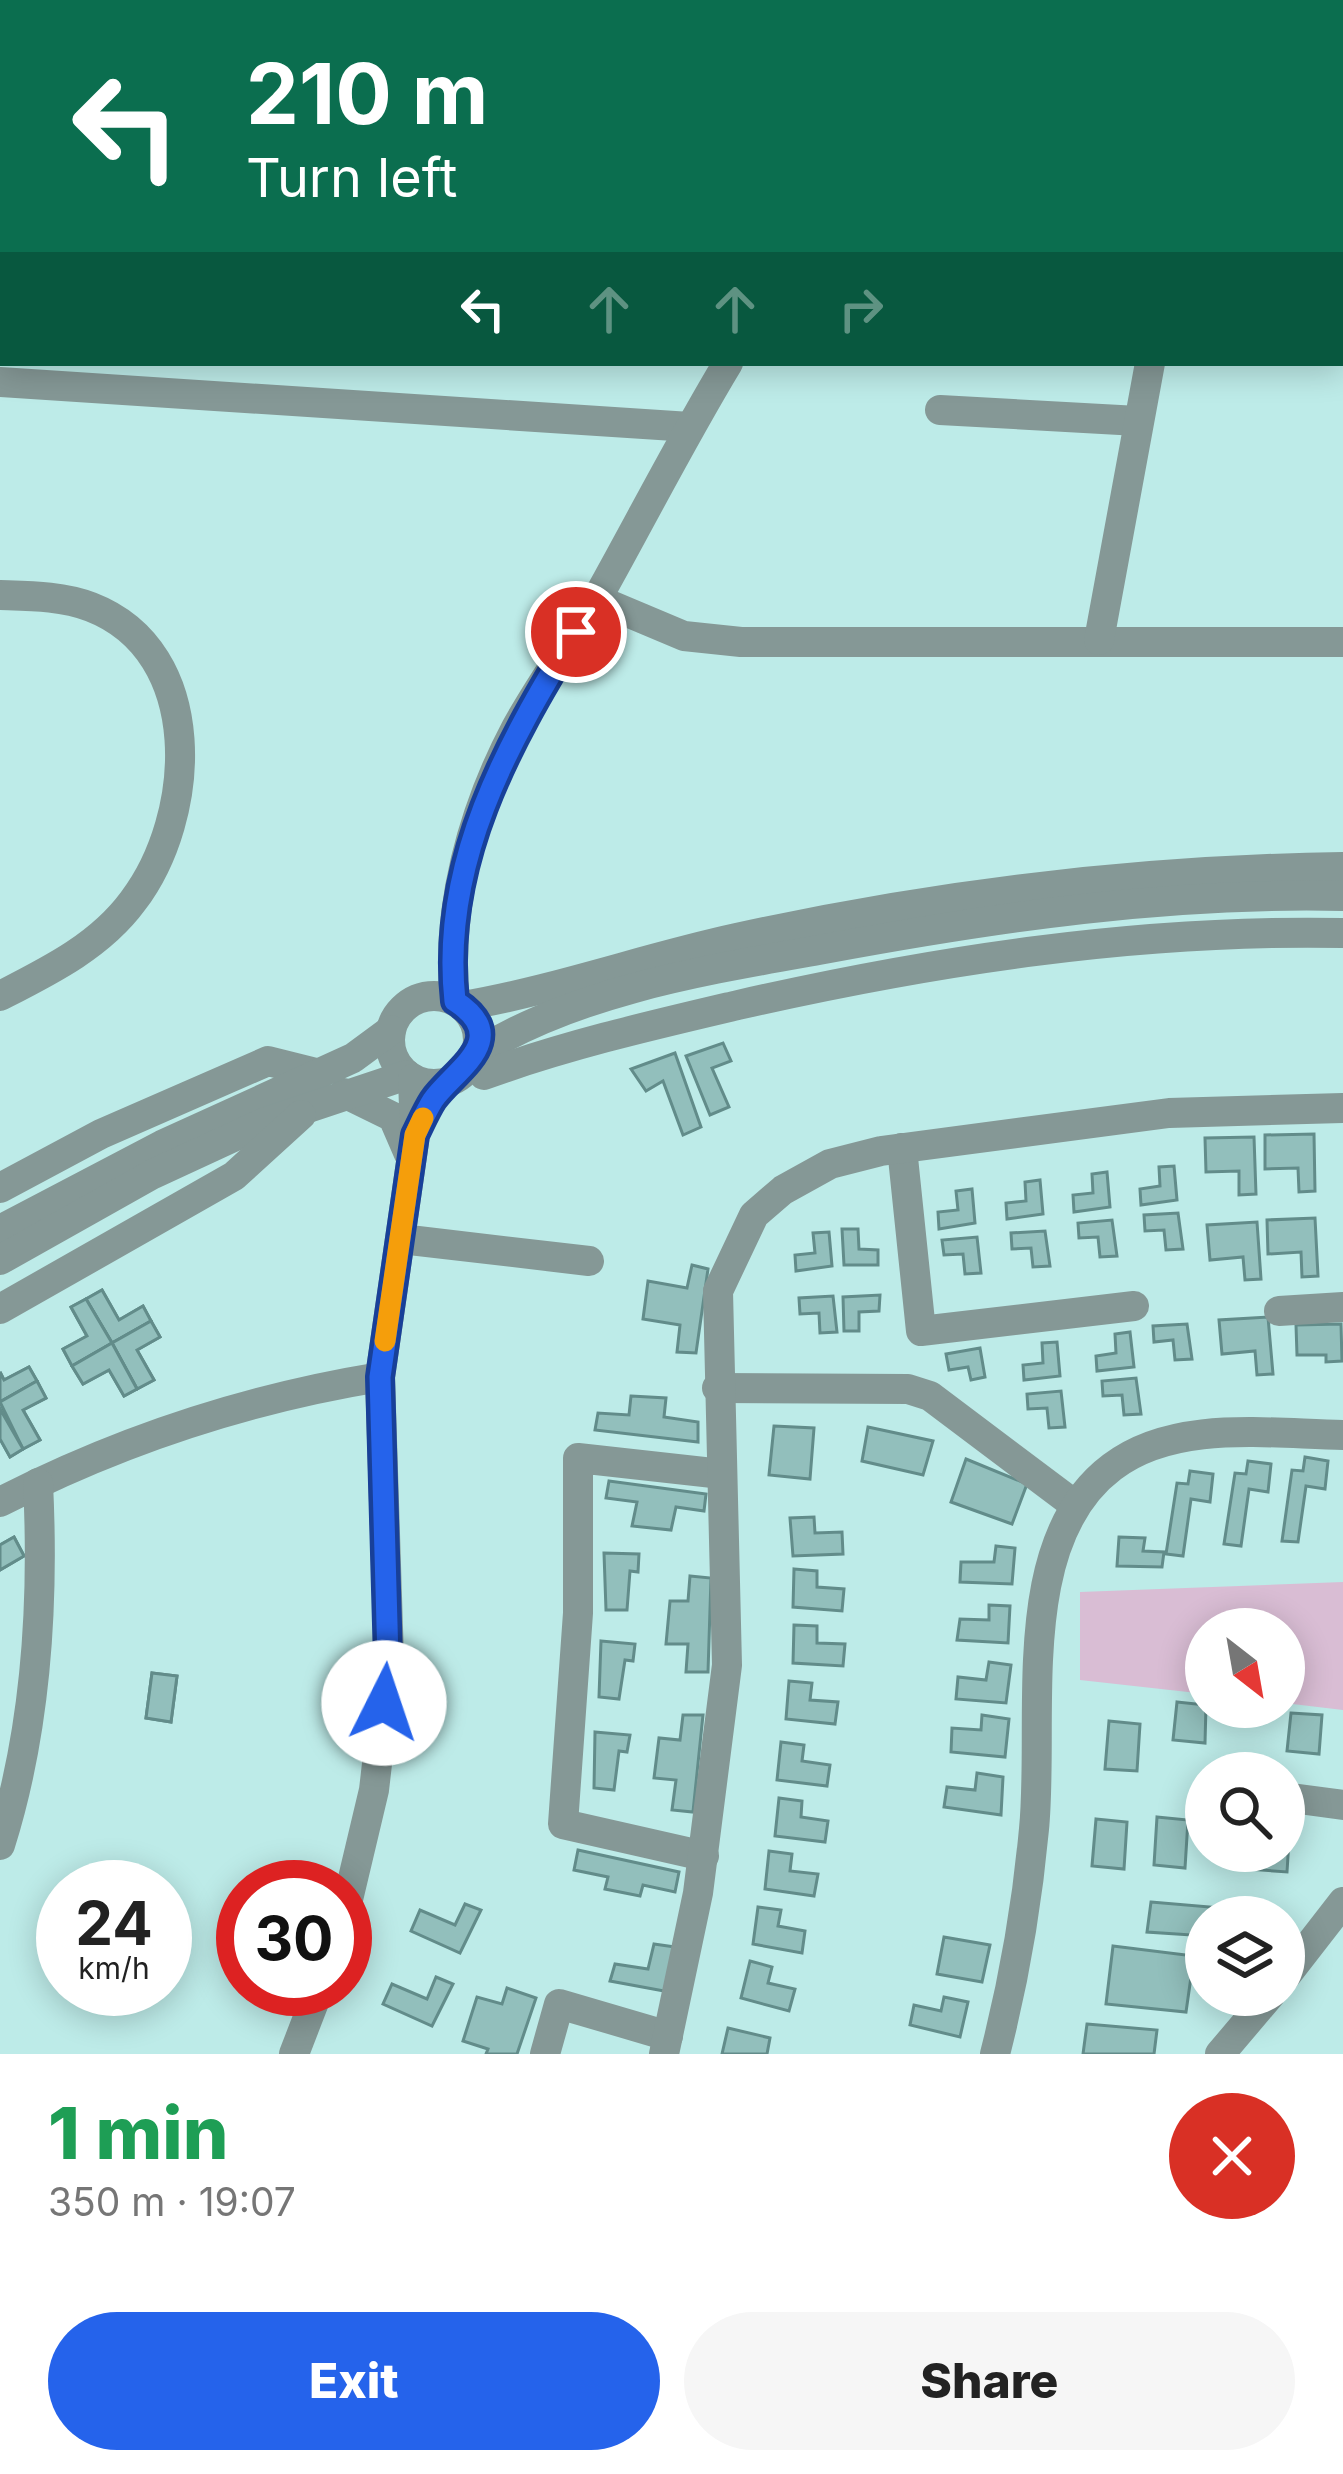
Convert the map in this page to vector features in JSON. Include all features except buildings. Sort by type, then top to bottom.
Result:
[{"type":"street","points":[[357,1860],[374,1790],[388,1659],[380,1377],[413,1149],[410,1077],[391,1054],[391,1030],[399,1011],[435,980],[452,938],[461,881],[516,728],[596,599],[726,366]]},
{"type":"street","points":[[1100,640],[1149,366]]},
{"type":"street","points":[[0,382],[690,427]]},
{"type":"street","points":[[940,410],[1138,421]]},
{"type":"street","points":[[0,595],[50,597],[92,608],[124,627],[153,658],[171,692],[182,736],[175,798],[157,858],[135,899],[104,933],[0,996]]},
{"type":"street","points":[[596,599],[684,636],[741,642],[1343,642]]},
{"type":"street","points":[[418,999],[437,995],[459,1004],[507,998],[733,938],[905,905],[1108,880],[1343,867]]},
{"type":"street","points":[[480,1065],[518,1028],[574,1006],[832,947],[1063,910],[1242,895],[1343,896]]},
{"type":"street","points":[[413,1149],[449,1082],[480,1065],[535,1057],[719,1010],[965,960],[1191,937],[1343,933]]},
{"type":"street","points":[[452,938],[469,980],[507,998]]},
{"type":"street","points":[[452,938],[459,1004],[477,1030],[480,1065]]},
{"type":"street","points":[[0,1309],[234,1176],[391,1030]]},
{"type":"street","points":[[0,1188],[120,1126],[268,1061],[332,1083],[393,1117],[413,1149]]},
{"type":"street","points":[[0,1230],[161,1145],[332,1083],[410,1077],[449,1082]]},
{"type":"street","points":[[0,1260],[153,1174],[308,1107]]},
{"type":"street","points":[[544,2054],[559,2004],[666,2045],[704,1856],[728,1665],[718,1291],[754,1215],[783,1190],[830,1164],[902,1148],[1169,1113],[1343,1108]]},
{"type":"street","points":[[902,1148],[921,1331],[1134,1306]]},
{"type":"street","points":[[401,1239],[589,1261]]},
{"type":"street","points":[[1279,1311],[1343,1307]]},
{"type":"street","points":[[0,1502],[123,1444],[227,1409],[380,1377]]},
{"type":"street","points":[[717,1388],[908,1389],[929,1396],[1075,1505]]},
{"type":"street","points":[[995,2054],[1020,1944],[1034,1828],[1046,1581],[1075,1505],[1114,1465],[1161,1444],[1214,1433],[1343,1436]]},
{"type":"street","points":[[704,1856],[562,1825],[578,1613],[578,1458],[722,1474]]},
{"type":"street","points":[[0,1845],[13,1804],[34,1683],[42,1567],[38,1483]]},
{"type":"street","points":[[1305,1799],[1343,1804]]},
{"type":"street","points":[[1305,1951],[1343,1902]]},
{"type":"street","points":[[295,2054],[309,2016]]},
{"type":"street","points":[[1220,2054],[1252,2016]]},
{"type":"shaded area","points":[[1343,1582],[1343,1710],[1305,1705],[1305,1608],[1185,1608],[1185,1692],[1080,1680],[1080,1592]]},
{"type":"slow traffic","points":[[385,1341],[415,1135],[423,1118]]},
{"type":"route","points":[[384,1703],[388,1659],[380,1377],[415,1135],[432,1102],[466,1071],[478,1044],[472,1017],[455,1001],[452,934],[461,881],[486,799],[516,728],[576,632]]}]
